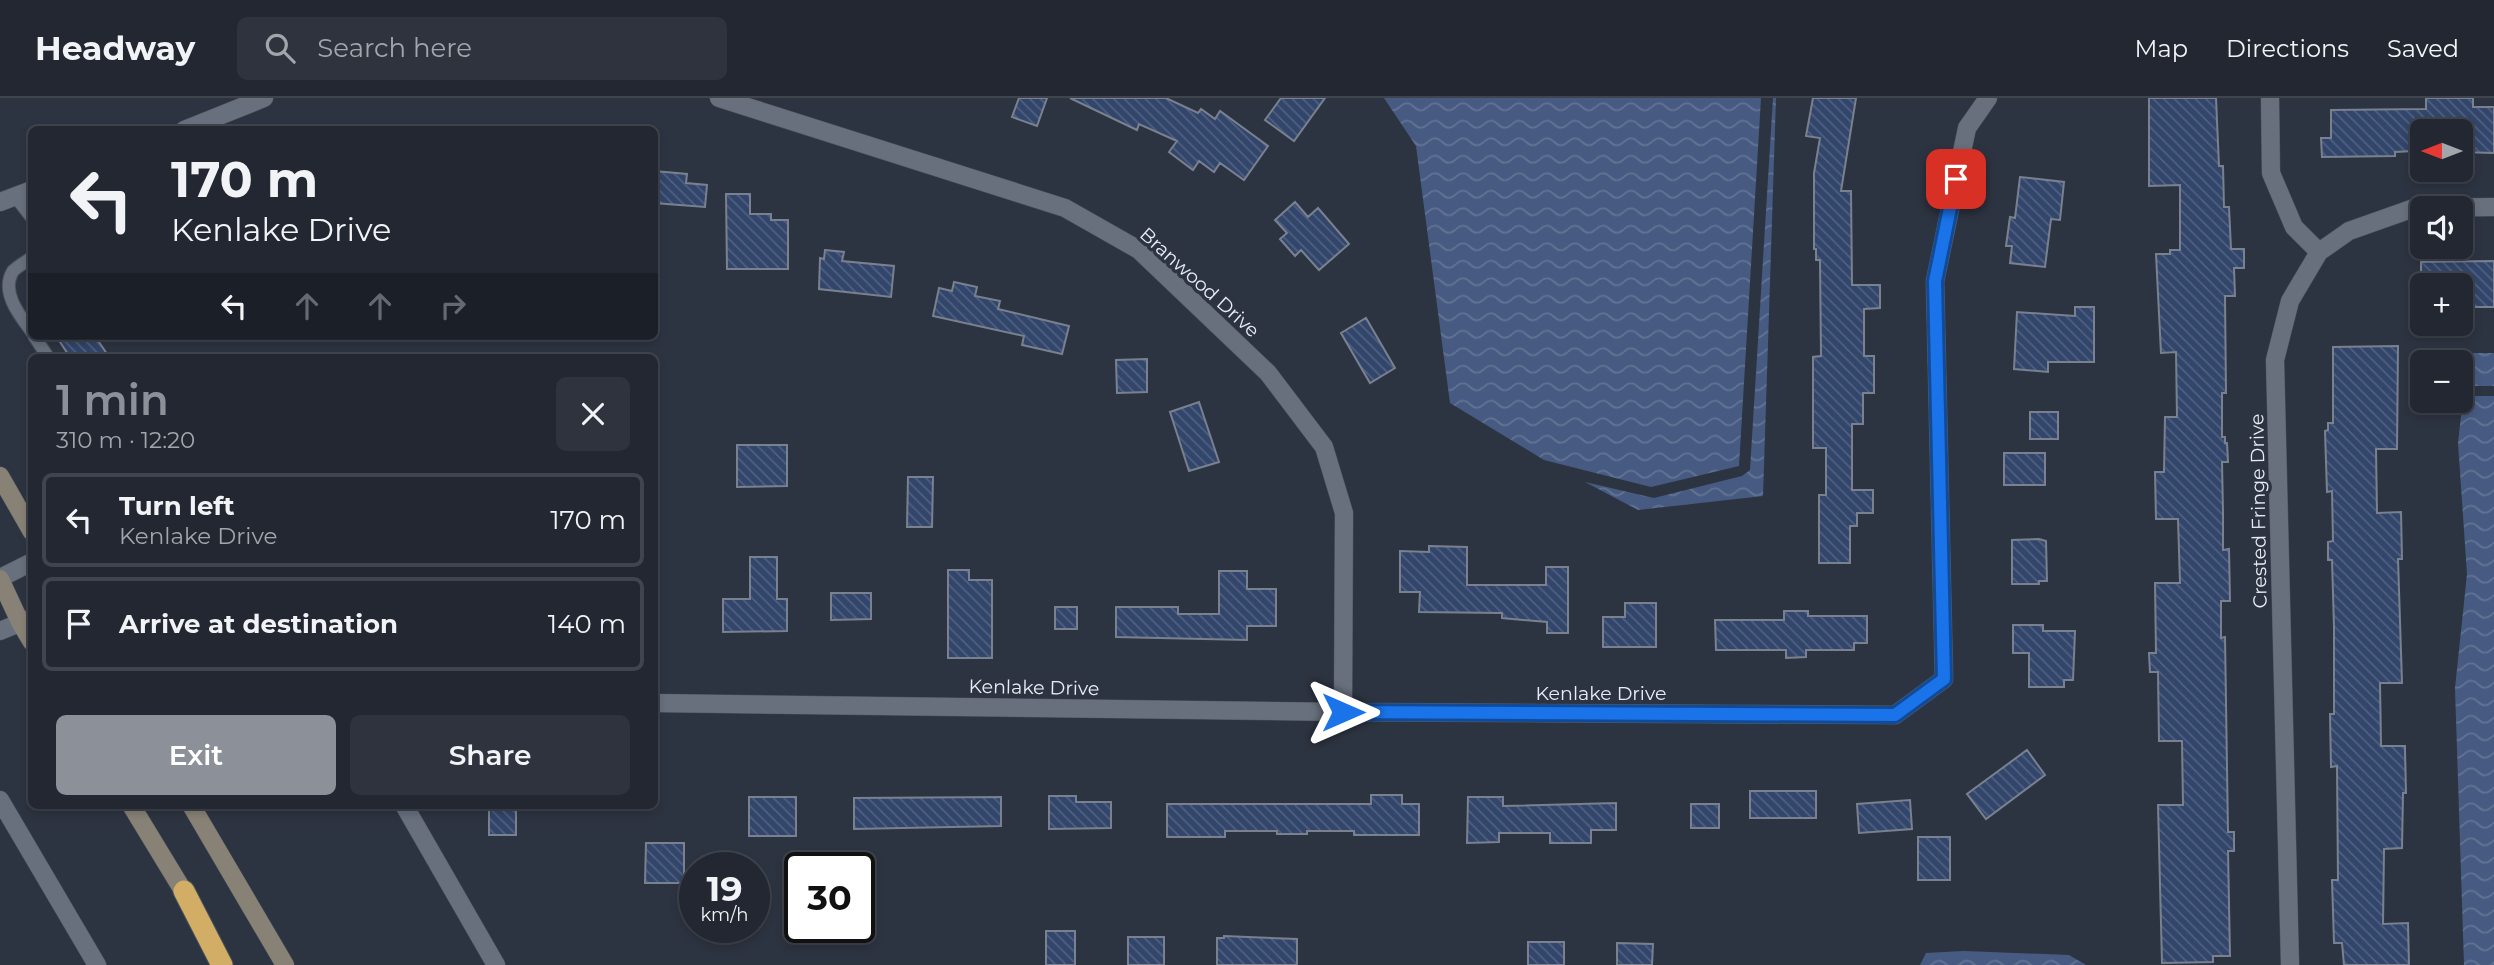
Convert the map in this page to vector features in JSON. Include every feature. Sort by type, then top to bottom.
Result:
[{"type":"highway","points":[[184,891],[225,965]]},
{"type":"main road","points":[[0,476],[28,525]]},
{"type":"main road","points":[[0,579],[26,620]]},
{"type":"main road","points":[[133,809],[184,891]]},
{"type":"main road","points":[[193,809],[285,965]]},
{"type":"street","points":[[194,126],[264,98]]},
{"type":"street","name":"Branwood Drive","points":[[719,98],[1065,208],[1139,250],[1268,373],[1324,447],[1344,513],[1343,712]]},
{"type":"street","name":"Kenlake Drive","points":[[658,703],[1343,712],[1895,715],[1944,679],[1935,281],[1967,128],[1988,98]]},
{"type":"street","points":[[2270,98],[2272,173],[2294,227],[2319,252]]},
{"type":"street","name":"Crested Fringe Drive","points":[[2290,965],[2276,360],[2290,301],[2319,252],[2349,231],[2414,208],[2494,207]]},
{"type":"street","points":[[0,579],[28,564]]},
{"type":"street","points":[[0,631],[26,620]]},
{"type":"street","points":[[0,800],[97,965]]},
{"type":"street","points":[[406,809],[496,965]]},
{"type":"lane","points":[[16,196],[28,212]]},
{"type":"lane","points":[[28,260],[13,272],[8,285],[10,300],[28,327]]},
{"type":"water","points":[[1384,98],[1761,98],[1739,466],[1651,487],[1544,460],[1450,403],[1416,146]]},
{"type":"water","points":[[1773,98],[1776,98],[1763,496],[1638,510],[1585,482],[1654,498],[1742,476],[1750,470]]},
{"type":"water","points":[[2473,353],[2494,353],[2494,386],[2473,386]]},
{"type":"water","points":[[2473,396],[2494,396],[2494,965],[2464,965],[2455,688],[2467,574],[2458,443],[2461,413],[2473,413]]},
{"type":"water","points":[[1964,951],[2069,955],[2086,965],[1920,965],[1926,953]]},
{"type":"building","points":[[1019,98],[1047,98],[1037,126],[1012,117]]},
{"type":"building","points":[[1070,98],[1166,98],[1198,113],[1201,109],[1215,119],[1220,111],[1268,146],[1244,180],[1220,163],[1214,172],[1199,161],[1193,170],[1169,152],[1177,141],[1139,124],[1137,130]]},
{"type":"building","points":[[1281,98],[1325,98],[1294,141],[1265,120]]},
{"type":"building","points":[[1813,98],[1856,98],[1841,191],[1851,191],[1852,285],[1880,285],[1880,308],[1864,309],[1864,356],[1874,356],[1874,393],[1863,393],[1863,424],[1852,424],[1852,490],[1873,490],[1873,513],[1857,513],[1857,526],[1850,526],[1850,563],[1819,563],[1819,495],[1826,495],[1826,448],[1813,448],[1813,357],[1821,356],[1820,260],[1816,260],[1814,249],[1814,173],[1820,138],[1806,136]]},
{"type":"building","points":[[2149,98],[2216,98],[2219,166],[2223,166],[2224,207],[2229,207],[2231,249],[2244,249],[2244,268],[2234,268],[2235,296],[2225,296],[2226,393],[2222,393],[2222,437],[2225,437],[2227,443],[2228,462],[2222,462],[2223,550],[2229,549],[2230,601],[2221,601],[2221,638],[2225,637],[2228,832],[2234,832],[2234,851],[2228,851],[2230,956],[2213,956],[2213,962],[2162,963],[2158,805],[2183,805],[2182,741],[2159,741],[2158,672],[2150,672],[2149,653],[2156,653],[2155,583],[2180,583],[2178,519],[2156,519],[2155,472],[2164,472],[2165,417],[2177,417],[2176,352],[2161,353],[2156,254],[2170,254],[2170,250],[2180,250],[2180,185],[2149,186]]},
{"type":"building","points":[[2426,98],[2473,98],[2473,107],[2494,107],[2494,153],[2473,152],[2473,119],[2410,119],[2410,151],[2395,152],[2395,156],[2322,157],[2321,138],[2331,138],[2331,110],[2426,109]]},
{"type":"building","points":[[658,171],[687,174],[686,183],[707,185],[705,207],[658,203]]},
{"type":"building","points":[[2020,177],[2064,182],[2060,220],[2051,219],[2045,267],[2010,263],[2012,246],[2006,246],[2010,217],[2015,218]]},
{"type":"building","points":[[726,194],[750,194],[750,214],[771,214],[771,220],[788,220],[788,269],[727,269]]},
{"type":"building","points":[[1295,202],[1308,217],[1318,208],[1349,244],[1319,270],[1301,250],[1295,256],[1280,239],[1287,233],[1275,220]]},
{"type":"building","points":[[825,250],[844,252],[842,261],[894,266],[891,297],[819,289],[820,258],[824,259]]},
{"type":"building","points":[[2494,261],[2494,307],[2473,307],[2473,273],[2421,273],[2421,262]]},
{"type":"building","points":[[954,282],[977,287],[975,296],[1000,301],[998,309],[1069,326],[1062,354],[1022,345],[1024,336],[933,316],[939,288],[952,291]]},
{"type":"building","points":[[2075,307],[2094,307],[2094,362],[2048,362],[2048,372],[2014,369],[2017,312],[2075,316]]},
{"type":"building","points":[[1366,318],[1395,368],[1370,383],[1341,333]]},
{"type":"building","points":[[59,340],[98,340],[107,354],[68,354]]},
{"type":"building","points":[[2398,346],[2397,449],[2376,449],[2377,513],[2401,512],[2402,559],[2398,559],[2402,683],[2380,683],[2381,746],[2405,746],[2406,793],[2403,793],[2402,848],[2384,849],[2383,924],[2408,923],[2409,965],[2344,965],[2342,943],[2334,943],[2332,880],[2338,880],[2337,766],[2331,767],[2330,714],[2334,714],[2334,627],[2332,560],[2328,560],[2328,542],[2333,541],[2332,491],[2327,492],[2325,431],[2328,430],[2328,423],[2333,423],[2333,347]]},
{"type":"building","points":[[1147,359],[1147,392],[1117,393],[1116,360]]},
{"type":"building","points":[[1199,402],[1219,462],[1189,471],[1170,412]]},
{"type":"building","points":[[2030,412],[2058,412],[2058,439],[2030,439]]},
{"type":"building","points":[[737,445],[787,445],[787,486],[737,487]]},
{"type":"building","points":[[2004,453],[2045,453],[2045,485],[2004,485]]},
{"type":"building","points":[[908,477],[933,477],[932,527],[907,527]]},
{"type":"building","points":[[2012,540],[2046,541],[2047,581],[2039,581],[2039,584],[2012,584]]},
{"type":"building","points":[[1429,546],[1467,547],[1467,585],[1546,585],[1546,567],[1568,567],[1568,633],[1547,633],[1547,622],[1502,618],[1502,613],[1419,612],[1420,592],[1400,592],[1400,551],[1429,552]]},
{"type":"building","points":[[750,557],[777,557],[777,599],[787,599],[787,631],[723,632],[723,599],[750,599]]},
{"type":"building","points":[[948,570],[969,570],[969,580],[992,580],[992,658],[948,658]]},
{"type":"building","points":[[1219,571],[1247,571],[1247,589],[1276,589],[1276,626],[1247,626],[1247,640],[1116,637],[1116,607],[1178,607],[1178,614],[1219,614]]},
{"type":"building","points":[[831,593],[871,593],[871,619],[831,620]]},
{"type":"building","points":[[1625,603],[1656,603],[1656,647],[1603,647],[1603,617],[1625,617]]},
{"type":"building","points":[[1055,607],[1077,607],[1077,629],[1055,629]]},
{"type":"building","points":[[1784,611],[1808,611],[1808,616],[1867,616],[1867,643],[1854,643],[1854,650],[1806,650],[1806,657],[1786,658],[1786,650],[1716,650],[1715,620],[1784,620]]},
{"type":"building","points":[[2013,625],[2043,625],[2043,631],[2075,631],[2073,680],[2064,680],[2064,687],[2029,687],[2029,653],[2013,653]]},
{"type":"building","points":[[2027,750],[2045,775],[1986,819],[1967,794]]},
{"type":"building","points":[[1750,791],[1816,791],[1816,818],[1750,818]]},
{"type":"building","points":[[1371,795],[1402,795],[1402,804],[1419,804],[1419,835],[1354,835],[1354,831],[1277,834],[1277,831],[1225,831],[1225,837],[1167,837],[1167,804],[1371,804]]},
{"type":"building","points":[[1049,796],[1076,796],[1076,802],[1111,802],[1111,828],[1049,829]]},
{"type":"building","points":[[749,797],[796,797],[796,836],[749,836]]},
{"type":"building","points":[[1001,797],[1001,826],[854,829],[854,798]]},
{"type":"building","points":[[1468,797],[1503,797],[1503,806],[1616,803],[1616,830],[1591,830],[1591,843],[1550,843],[1550,833],[1499,833],[1499,842],[1467,843]]},
{"type":"building","points":[[1910,800],[1912,829],[1859,833],[1857,804]]},
{"type":"building","points":[[1691,804],[1719,804],[1719,828],[1691,828]]},
{"type":"building","points":[[489,809],[516,809],[516,835],[489,835]]},
{"type":"building","points":[[1918,837],[1950,837],[1950,880],[1918,880]]},
{"type":"building","points":[[646,843],[684,843],[684,852],[679,852],[679,883],[645,883]]},
{"type":"building","points":[[1046,931],[1075,931],[1075,965],[1046,965]]},
{"type":"building","points":[[1128,937],[1164,937],[1164,965],[1128,965]]},
{"type":"building","points":[[1217,938],[1297,939],[1297,965],[1217,965]]},
{"type":"building","points":[[1528,942],[1564,942],[1564,965],[1528,965]]},
{"type":"building","points":[[1617,943],[1653,944],[1652,965],[1617,965]]},
{"type":"route","points":[[1343,712],[1895,715],[1944,679],[1935,281],[1956,179]]}]
